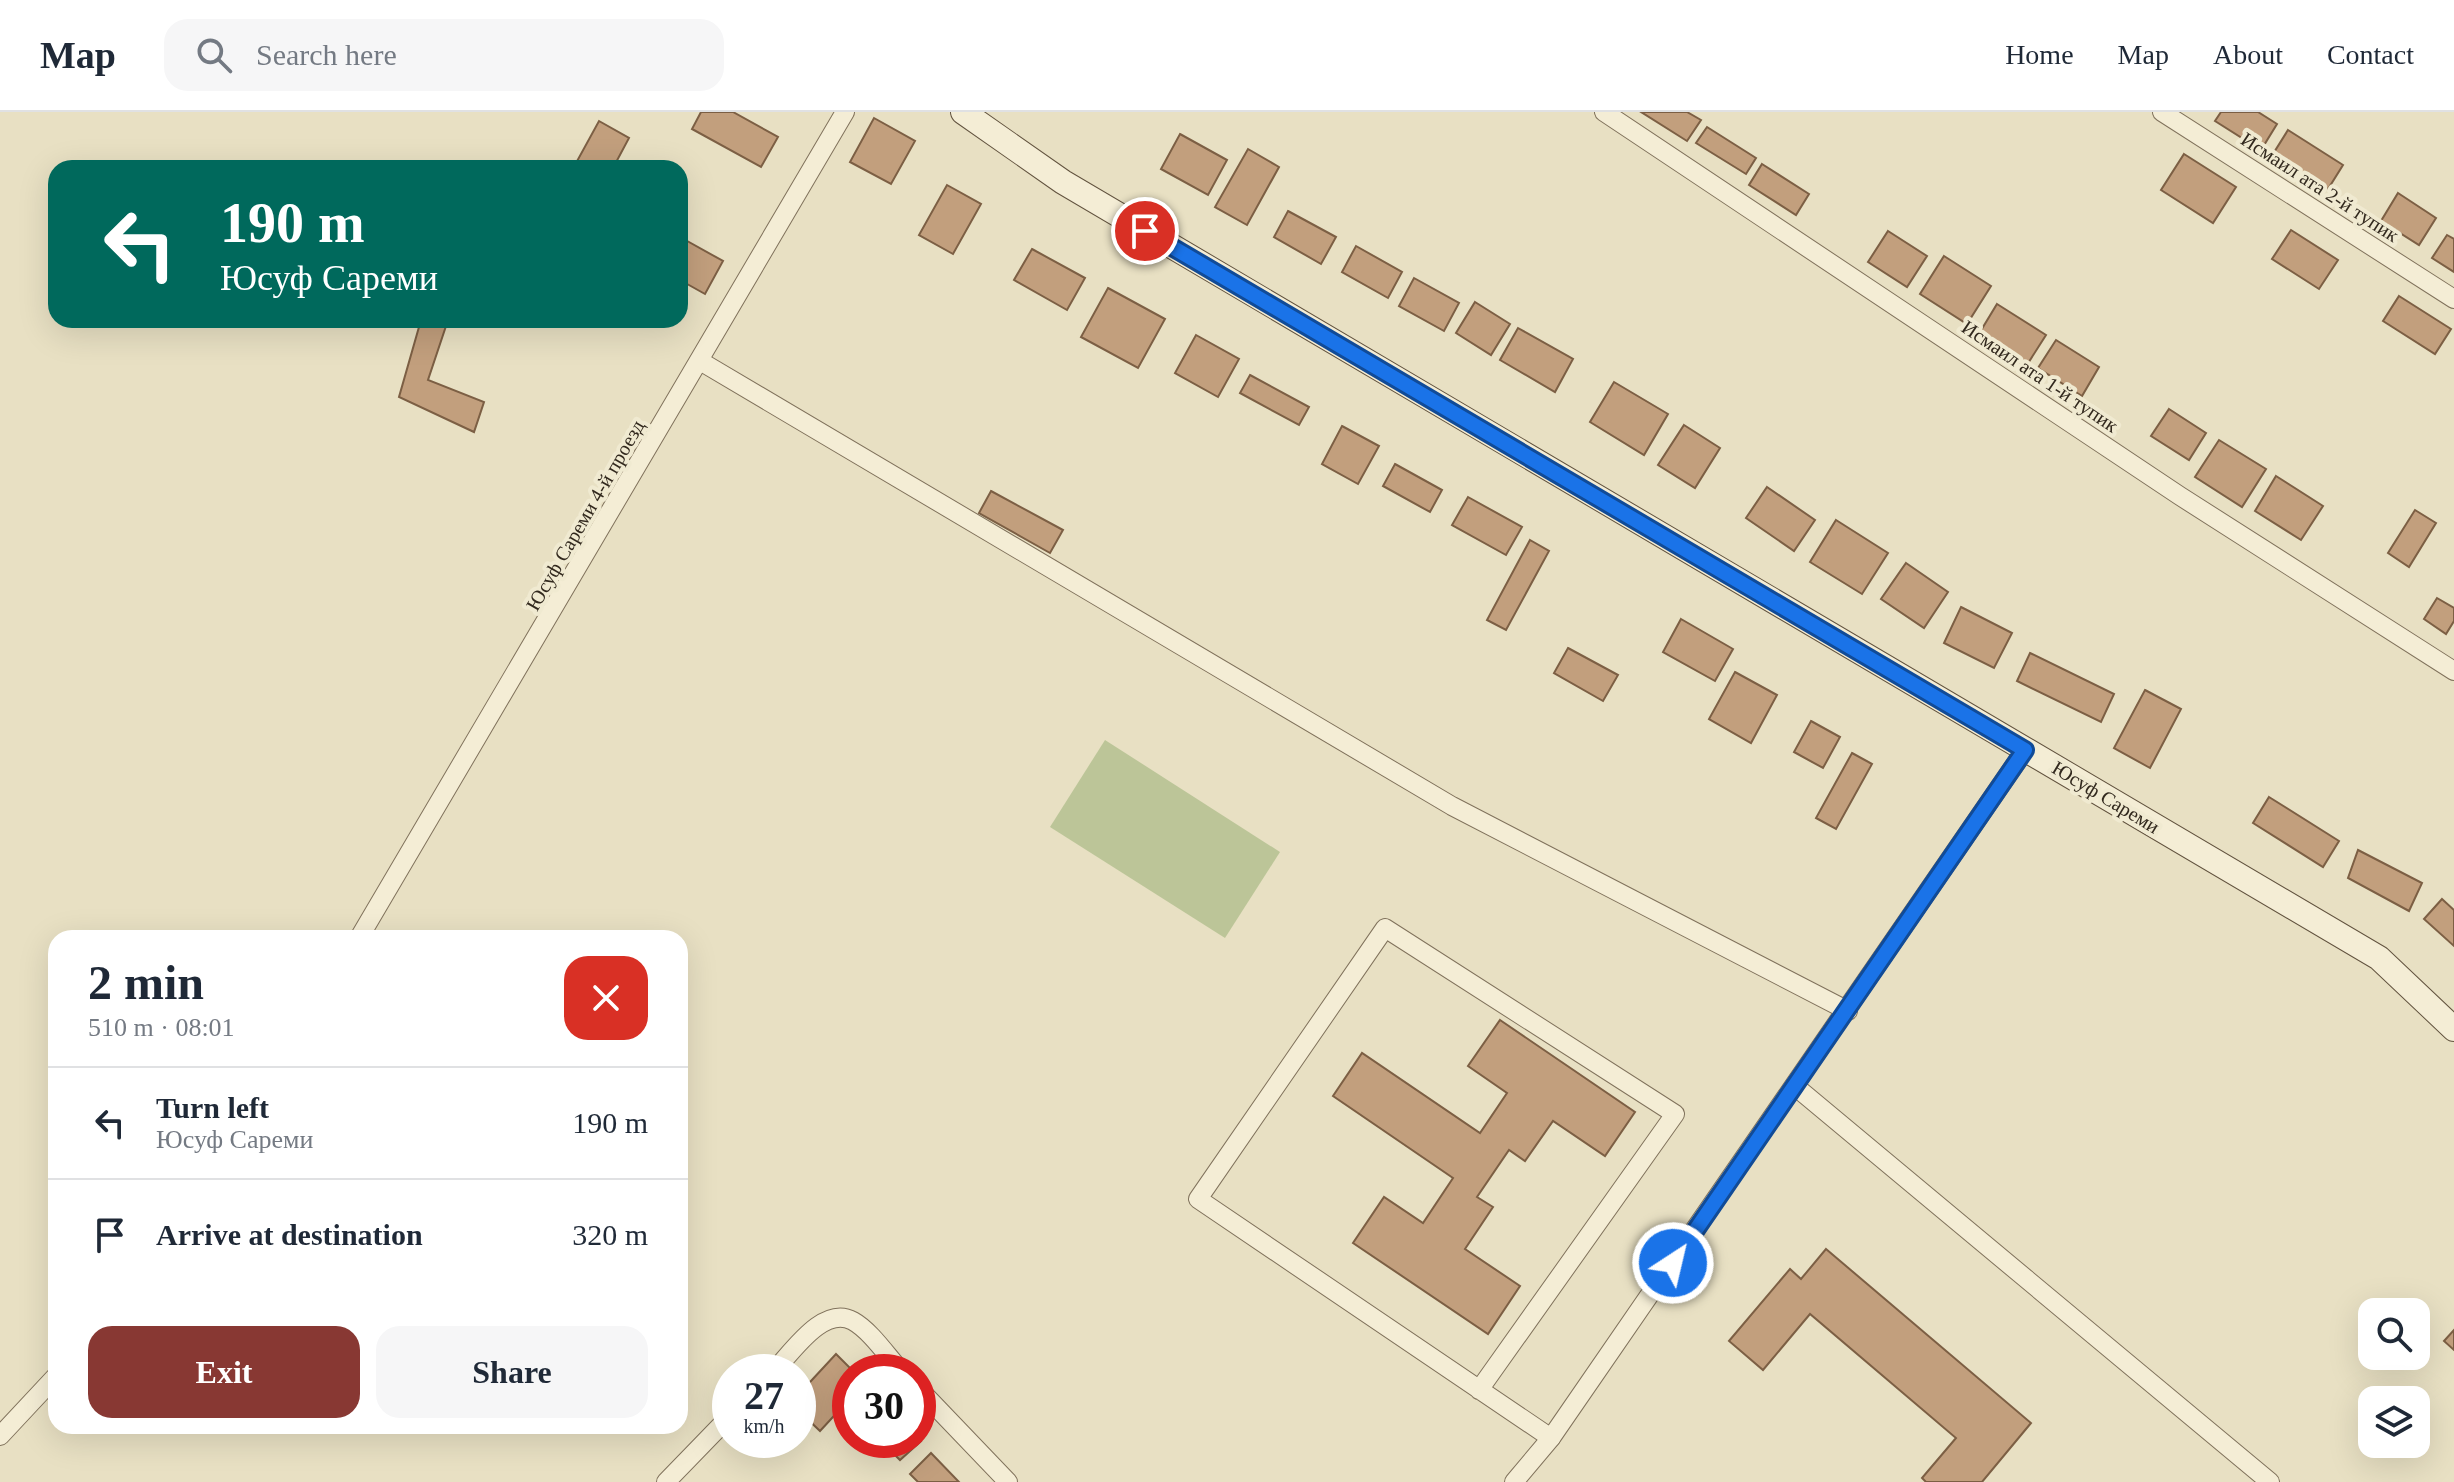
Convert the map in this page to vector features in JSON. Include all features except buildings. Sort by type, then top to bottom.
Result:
[{"type":"main road","name":"Юсуф Сареми","points":[[963,112],[1063,182],[2379,958],[2454,1029]]},
{"type":"street","name":"Юсуф Сареми 4-й проезд","points":[[364,930],[845,112]]},
{"type":"street","name":"Исмаил ата 1-й тупик","points":[[1604,112],[2180,496],[2454,671]]},
{"type":"street","name":"Исмаил ата 2-й тупик","points":[[2162,112],[2454,299]]},
{"type":"street","points":[[700,361],[1452,806],[1848,1011]]},
{"type":"street","points":[[1514,1482],[1551,1438],[1796,1087],[2025,750]]},
{"type":"street","points":[[1479,1390],[1675,1114],[1385,928],[1198,1199],[1479,1390],[1551,1438]]},
{"type":"street","points":[[1796,1087],[2270,1482]]},
{"type":"street","points":[[791,1354],[820,1324],[839,1318],[854,1322],[885,1354]]},
{"type":"street","points":[[0,1436],[48,1385]]},
{"type":"street","points":[[936,1407],[1008,1482]]},
{"type":"street","points":[[666,1482],[712,1435]]},
{"type":"green space","points":[[1105,740],[1280,852],[1225,938],[1050,827]]},
{"type":"route","points":[[1145,231],[2025,750],[1673,1263]]}]
